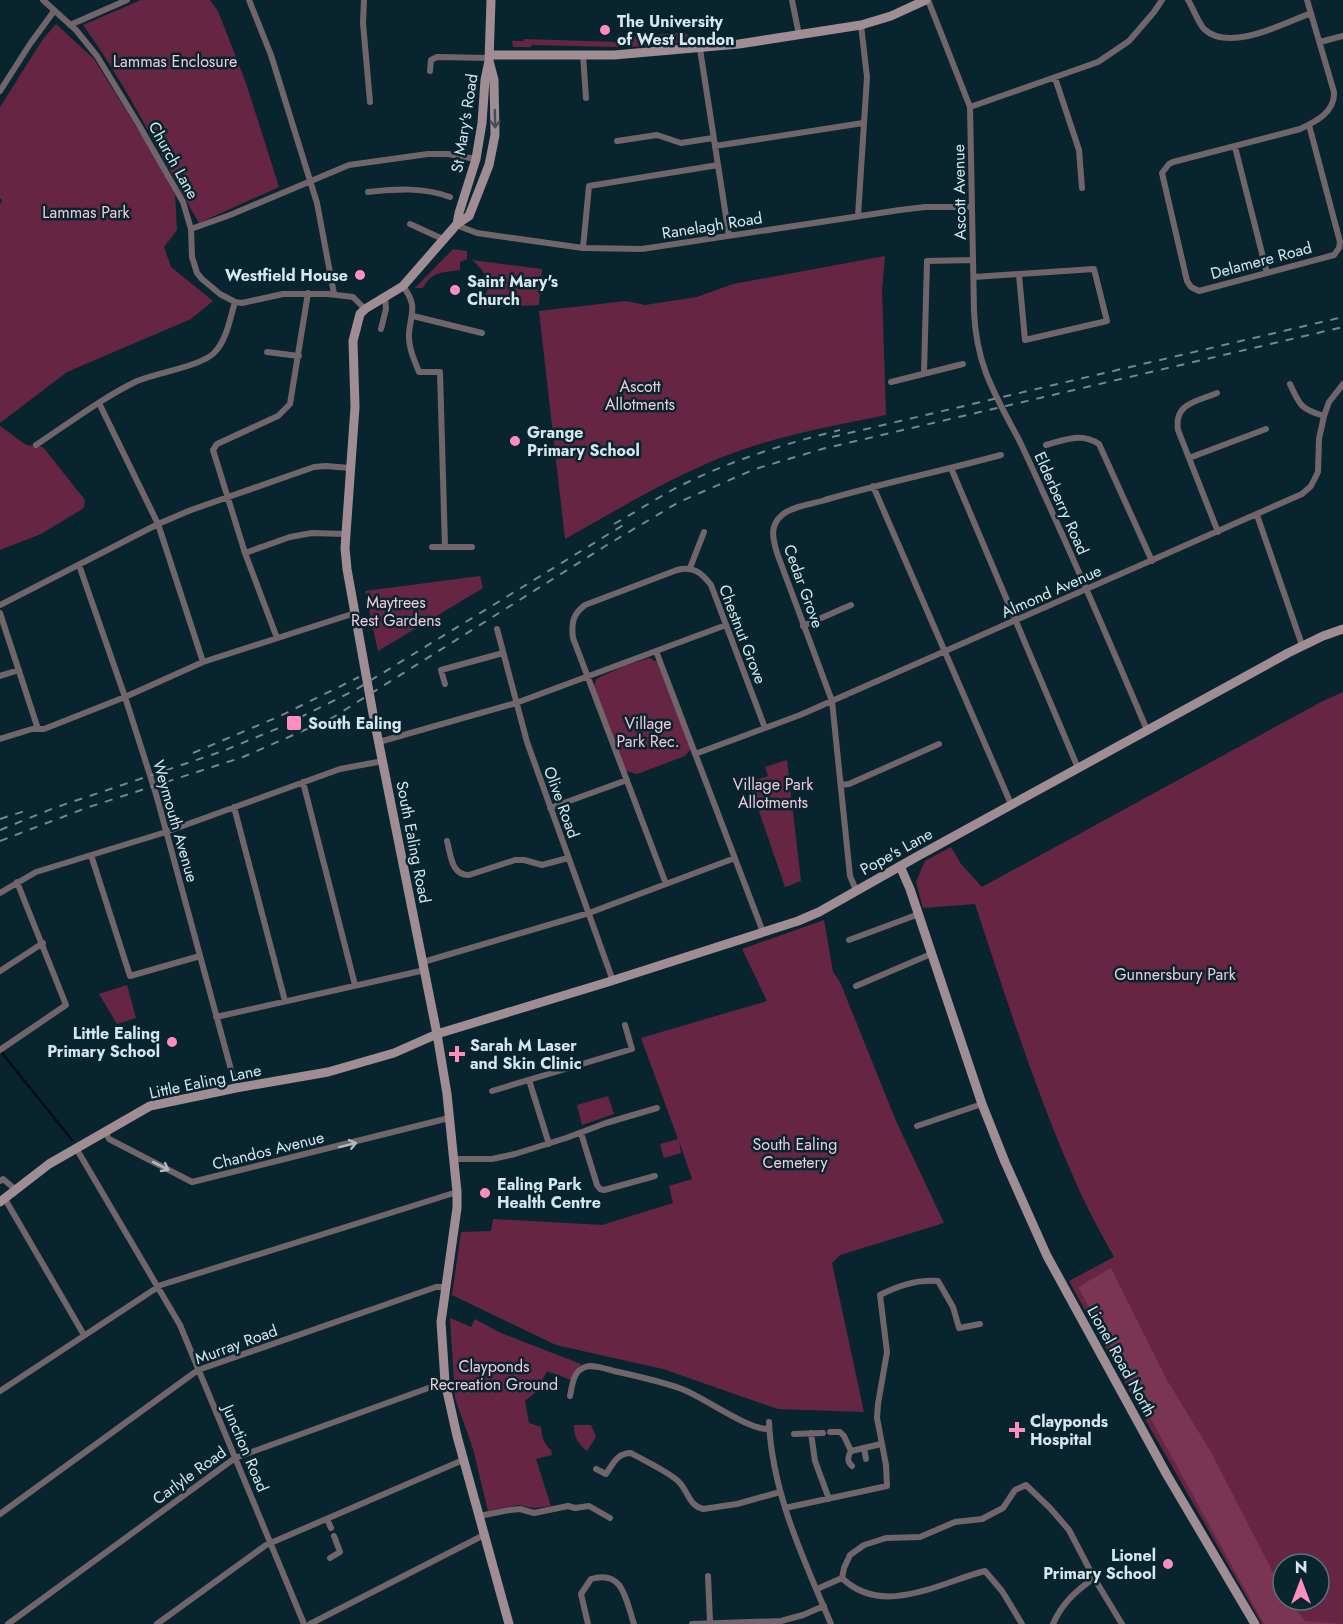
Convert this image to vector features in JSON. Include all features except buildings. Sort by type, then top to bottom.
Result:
[{"type":"main road","name":"St Mary's Road","points":[[365,309],[403,286],[457,225],[469,216],[489,165],[495,135],[494,80],[490,58],[491,0]]},
{"type":"main road","points":[[490,58],[614,55],[700,49],[861,25],[891,16],[927,0]]},
{"type":"main road","name":"St Mary's Road","points":[[457,225],[456,199],[476,159],[482,123],[485,80],[490,58]]},
{"type":"main road","name":"South Ealing Road","points":[[365,309],[358,320],[353,341],[355,406],[345,534],[347,569],[382,761],[437,1034],[454,1159],[457,1208],[441,1322],[445,1382],[463,1460],[509,1624]]},
{"type":"main road","name":"Pope's Lane","points":[[437,1034],[613,981],[819,912],[1302,645],[1343,629]]},
{"type":"main road","name":"Lionel Road North","points":[[900,866],[919,914],[982,1104],[1009,1172],[1047,1256],[1167,1475],[1255,1624]]},
{"type":"main road","name":"Little Ealing Lane","points":[[2,1200],[49,1164],[150,1106],[328,1072],[394,1053],[437,1034]]},
{"type":"street","name":"Church Lane","points":[[43,0],[98,56],[183,202],[191,229],[192,257],[197,273],[211,288],[235,302]]},
{"type":"street","points":[[70,25],[127,0]]},
{"type":"street","points":[[249,0],[271,55],[317,203],[334,294]]},
{"type":"street","points":[[364,0],[363,23],[370,102]]},
{"type":"street","points":[[792,0],[799,35]]},
{"type":"street","name":"Ascott Avenue","points":[[927,0],[970,107],[976,340],[991,388]]},
{"type":"street","points":[[970,107],[1098,62],[1129,41],[1162,0]]},
{"type":"street","points":[[1188,0],[1204,29],[1225,38],[1247,37],[1311,13]]},
{"type":"street","name":"Delamere Road","points":[[1307,0],[1332,83],[1334,99],[1328,111],[1309,125],[1235,147],[1173,162],[1162,173],[1187,281],[1191,287],[1199,291],[1334,255],[1339,249],[1340,242],[1309,125]]},
{"type":"street","points":[[1,89],[54,11]]},
{"type":"street","points":[[858,216],[867,77],[861,25]]},
{"type":"street","points":[[1320,42],[1343,36]]},
{"type":"street","points":[[700,49],[729,236]]},
{"type":"street","points":[[583,55],[586,98]]},
{"type":"street","points":[[430,71],[431,60],[437,57],[490,58]]},
{"type":"street","points":[[1055,78],[1079,150],[1082,189]]},
{"type":"street","points":[[715,146],[863,123]]},
{"type":"street","points":[[617,141],[657,135],[681,143],[713,138]]},
{"type":"street","points":[[1235,147],[1267,273]]},
{"type":"street","points":[[191,229],[349,165],[438,154],[476,159]]},
{"type":"street","points":[[583,248],[589,186],[718,165]]},
{"type":"street","points":[[368,192],[413,189],[456,199]]},
{"type":"street","name":"Ranelagh Road","points":[[457,225],[477,232],[583,248],[642,249],[925,207],[972,207]]},
{"type":"street","points":[[410,224],[445,240]]},
{"type":"street","points":[[924,373],[927,261],[973,260]]},
{"type":"street","points":[[974,277],[1094,269],[1107,321],[1025,340],[1019,275]]},
{"type":"street","points":[[403,286],[412,306],[410,347],[419,372],[440,372],[445,547]]},
{"type":"street","points":[[277,638],[245,553],[213,454],[217,444],[278,416],[286,410],[292,396],[308,293]]},
{"type":"street","points":[[36,445],[138,381],[203,359],[214,353],[223,340],[235,302],[242,303],[283,294],[334,294],[353,297],[365,309]]},
{"type":"street","points":[[381,328],[386,309],[385,297]]},
{"type":"street","points":[[413,316],[482,333]]},
{"type":"street","points":[[267,352],[299,356]]},
{"type":"street","points":[[891,382],[963,364]]},
{"type":"street","points":[[1290,384],[1299,405],[1307,411],[1324,416]]},
{"type":"street","name":"Almond Avenue","points":[[695,754],[832,701],[1302,494],[1311,486],[1318,472],[1319,440],[1324,416],[1329,402],[1343,384]]},
{"type":"street","name":"Elderberry Road","points":[[991,388],[1024,450],[1147,730]]},
{"type":"street","points":[[1217,393],[1185,406],[1177,420],[1178,430],[1218,532]]},
{"type":"street","points":[[99,404],[158,524],[203,662]]},
{"type":"street","points":[[1189,458],[1266,429]]},
{"type":"street","points":[[1046,445],[1078,437],[1089,437],[1099,444],[1152,561]]},
{"type":"street","name":"Cedar Grove","points":[[856,890],[850,876],[832,701],[777,553],[772,535],[774,525],[782,514],[795,509],[873,486],[1001,455]]},
{"type":"street","points":[[0,604],[158,524],[227,497],[314,467],[350,468]]},
{"type":"street","points":[[951,468],[1078,768]]},
{"type":"street","points":[[873,486],[1011,804]]},
{"type":"street","points":[[1257,515],[1302,645]]},
{"type":"street","points":[[666,884],[573,638],[572,627],[578,611],[585,605],[676,570],[690,568],[704,532]]},
{"type":"street","points":[[245,553],[290,537],[312,533],[345,534]]},
{"type":"street","points":[[432,547],[472,547]]},
{"type":"street","name":"Weymouth Avenue","points":[[79,565],[156,794],[236,1088]]},
{"type":"street","name":"Chestnut Grove","points":[[690,568],[702,573],[711,585],[765,728]]},
{"type":"street","points":[[803,626],[851,605]]},
{"type":"street","points":[[0,613],[41,729]]},
{"type":"street","points":[[0,739],[32,729],[41,729],[125,697],[203,662],[355,613]]},
{"type":"street","points":[[379,742],[516,703],[726,625]]},
{"type":"street","name":"Olive Road","points":[[497,629],[526,742],[613,981]]},
{"type":"street","points":[[656,651],[763,932]]},
{"type":"street","points":[[445,684],[441,670],[503,653]]},
{"type":"street","points":[[0,676],[19,670]]},
{"type":"street","points":[[841,785],[849,784],[939,744]]},
{"type":"street","points":[[0,893],[36,872],[166,832],[340,769],[382,761]]},
{"type":"street","points":[[550,808],[627,780]]},
{"type":"street","points":[[303,782],[355,986]]},
{"type":"street","points":[[234,807],[285,1001]]},
{"type":"street","points":[[447,841],[453,865],[462,875],[469,875],[515,860],[542,865],[568,858]]},
{"type":"street","points":[[91,855],[130,976],[200,956]]},
{"type":"street","points":[[216,1017],[355,986],[424,966],[589,913],[735,858]]},
{"type":"street","points":[[0,1050],[66,1005],[17,882]]},
{"type":"street","points":[[849,939],[919,914]]},
{"type":"street","points":[[0,971],[43,943]]},
{"type":"street","points":[[856,986],[931,954]]},
{"type":"street","points":[[492,1091],[632,1049],[625,1025]]},
{"type":"street","points":[[529,1080],[549,1143]]},
{"type":"street","points":[[917,1125],[982,1104]]},
{"type":"street","points":[[454,1159],[492,1159],[657,1108]]},
{"type":"street","name":"Chandos Avenue","points":[[105,1131],[109,1139],[192,1182],[449,1118]]},
{"type":"street","points":[[581,1133],[600,1189],[604,1190],[655,1176]]},
{"type":"street","name":"Junction Road","points":[[76,1148],[180,1325],[306,1624]]},
{"type":"street","points":[[0,1181],[3,1179],[16,1190]]},
{"type":"street","points":[[0,1391],[157,1287],[457,1192]]},
{"type":"street","points":[[2,1200],[84,1335]]},
{"type":"street","points":[[785,1508],[887,1486],[886,1465],[877,1418],[887,1352],[880,1295],[912,1282],[938,1281],[953,1307],[959,1328],[980,1324]]},
{"type":"street","name":"Murray Road","points":[[0,1515],[198,1370],[436,1287],[446,1287]]},
{"type":"street","points":[[570,1396],[574,1378],[580,1369],[586,1366],[597,1367],[647,1378],[682,1389],[754,1427],[769,1426],[773,1464],[785,1508],[831,1624]]},
{"type":"street","name":"Carlyle Road","points":[[8,1624],[235,1458],[445,1382]]},
{"type":"street","points":[[811,1433],[816,1461],[829,1499]]},
{"type":"street","points":[[794,1434],[842,1433],[851,1451]]},
{"type":"street","points":[[852,1466],[848,1456],[851,1451],[881,1444]]},
{"type":"street","points":[[864,1448],[866,1459]]},
{"type":"street","points":[[596,1469],[606,1474],[617,1457],[631,1453],[677,1479],[691,1502],[703,1509],[737,1504],[780,1492]]},
{"type":"street","points":[[157,1624],[259,1549],[463,1460]]},
{"type":"street","points":[[842,1578],[850,1555],[864,1545],[886,1538],[920,1537],[955,1522],[982,1519],[1003,1508],[1015,1490],[1026,1485],[1069,1530],[1122,1624]]},
{"type":"street","points":[[479,1516],[520,1509],[534,1513],[568,1506],[575,1508],[589,1506],[610,1518]]},
{"type":"street","points":[[327,1519],[331,1528]]},
{"type":"street","points":[[306,1624],[484,1535]]},
{"type":"street","points":[[330,1558],[340,1552],[334,1536]]},
{"type":"street","points":[[842,1578],[858,1591],[882,1596],[913,1594],[944,1586],[985,1570],[1002,1591],[1022,1624]]},
{"type":"street","points":[[708,1576],[710,1622]]},
{"type":"street","points":[[588,1624],[581,1594],[591,1579],[604,1577],[613,1578],[621,1586],[634,1624]]},
{"type":"street","points":[[817,1589],[842,1578]]},
{"type":"street","points":[[1053,1624],[1073,1593],[1094,1578]]},
{"type":"street","points":[[692,1624],[781,1621],[824,1606]]},
{"type":"green space","name":"Lammas Enclosure","points":[[141,0],[210,0],[218,11],[246,83],[279,187],[199,223],[129,97],[83,25]]},
{"type":"green space","name":"Lammas Park","points":[[56,24],[94,59],[152,152],[175,195],[177,230],[164,247],[171,267],[213,301],[191,319],[67,372],[0,423],[0,205],[2,200],[0,198],[0,107],[43,39]]},
{"type":"green space","points":[[685,32],[693,42],[631,47],[631,37]]},
{"type":"green space","points":[[524,39],[618,42],[618,47],[532,45],[531,47],[513,47],[512,41],[524,41]]},
{"type":"green space","points":[[453,249],[467,251],[467,259],[460,262],[460,270],[438,274],[430,278],[423,288],[415,288]]},
{"type":"green space","name":"Ascott Allotments","points":[[885,256],[882,290],[886,415],[784,437],[725,456],[663,484],[565,539],[539,311],[626,301],[645,305],[697,297],[733,284]]},
{"type":"green space","points":[[472,260],[542,269],[539,305],[477,308],[486,294],[488,282],[483,271]]},
{"type":"green space","points":[[0,426],[26,445],[43,447],[85,500],[84,508],[41,534],[0,550]]},
{"type":"green space","name":"Maytrees Rest Gardens","points":[[480,576],[483,588],[378,651],[365,591]]},
{"type":"green space","name":"Village Park Rec.","points":[[650,658],[657,662],[691,749],[685,756],[637,774],[626,771],[594,687],[596,679],[624,666]]},
{"type":"green space","name":"Gunnersbury Park","points":[[1343,692],[1343,1624],[1262,1624],[1069,1281],[1114,1257],[1084,1200],[1050,1121],[975,904],[923,908],[916,882],[925,861],[951,847],[961,864],[982,887]]},
{"type":"green space","name":"Village Park Allotments","points":[[787,760],[801,881],[785,887],[749,782],[768,776],[765,767]]},
{"type":"green space","name":"South Ealing Cemetery","points":[[824,920],[833,972],[840,982],[896,1121],[944,1223],[840,1255],[832,1263],[864,1412],[778,1409],[663,1369],[556,1345],[452,1295],[461,1232],[491,1231],[493,1219],[602,1225],[673,1203],[669,1186],[692,1179],[679,1141],[681,1153],[664,1158],[660,1144],[678,1139],[641,1038],[767,1001],[742,949]]},
{"type":"green space","points":[[127,985],[136,1018],[117,1024],[99,994]]},
{"type":"green space","points":[[608,1096],[614,1114],[582,1125],[577,1105]]},
{"type":"green space","name":"Clayponds Recreation Ground","points":[[450,1318],[471,1327],[475,1319],[501,1333],[581,1364],[571,1380],[547,1371],[536,1392],[525,1401],[529,1423],[541,1427],[543,1440],[551,1450],[552,1455],[536,1459],[551,1506],[534,1508],[518,1505],[488,1511],[473,1449],[455,1398]]},
{"type":"green space","points":[[574,1425],[591,1425],[596,1437],[587,1451],[577,1440]]},
{"type":"shaded area","points":[[1111,1268],[1167,1380],[1211,1452],[1271,1569],[1271,1612],[1298,1612],[1305,1621],[1343,1624],[1264,1624],[1078,1287]]},
{"type":"waterway","points":[[2,1053],[72,1140]]},
{"type":"railway","points":[[832,437],[1343,317]]},
{"type":"railway","points":[[0,841],[86,808],[243,757],[332,718],[679,502],[755,469],[822,449],[1343,327]]},
{"type":"railway","points":[[614,524],[674,489],[714,470],[797,441],[840,430]]},
{"type":"railway","points":[[0,830],[54,808],[223,751],[281,727],[355,690],[625,524]]},
{"type":"railway","points":[[193,753],[280,716],[359,677]]},
{"type":"railway","points":[[0,819],[28,810]]},
{"type":"place","name":"The University of West London","points":[[605,30]]},
{"type":"place","name":"Westfield House","points":[[360,275]]},
{"type":"place","name":"Saint Mary's Church","points":[[455,290]]},
{"type":"place","name":"Grange Primary School","points":[[515,441]]},
{"type":"place","name":"South Ealing","points":[[294,723]]},
{"type":"place","name":"Little Ealing Primary School","points":[[172,1042]]},
{"type":"place","name":"Sarah M Laser and Skin Clinic","points":[[457,1054]]},
{"type":"place","name":"Ealing Park Health Centre","points":[[485,1193]]},
{"type":"place","name":"Clayponds Hospital","points":[[1017,1430]]},
{"type":"place","name":"Lionel Primary School","points":[[1168,1564]]}]
